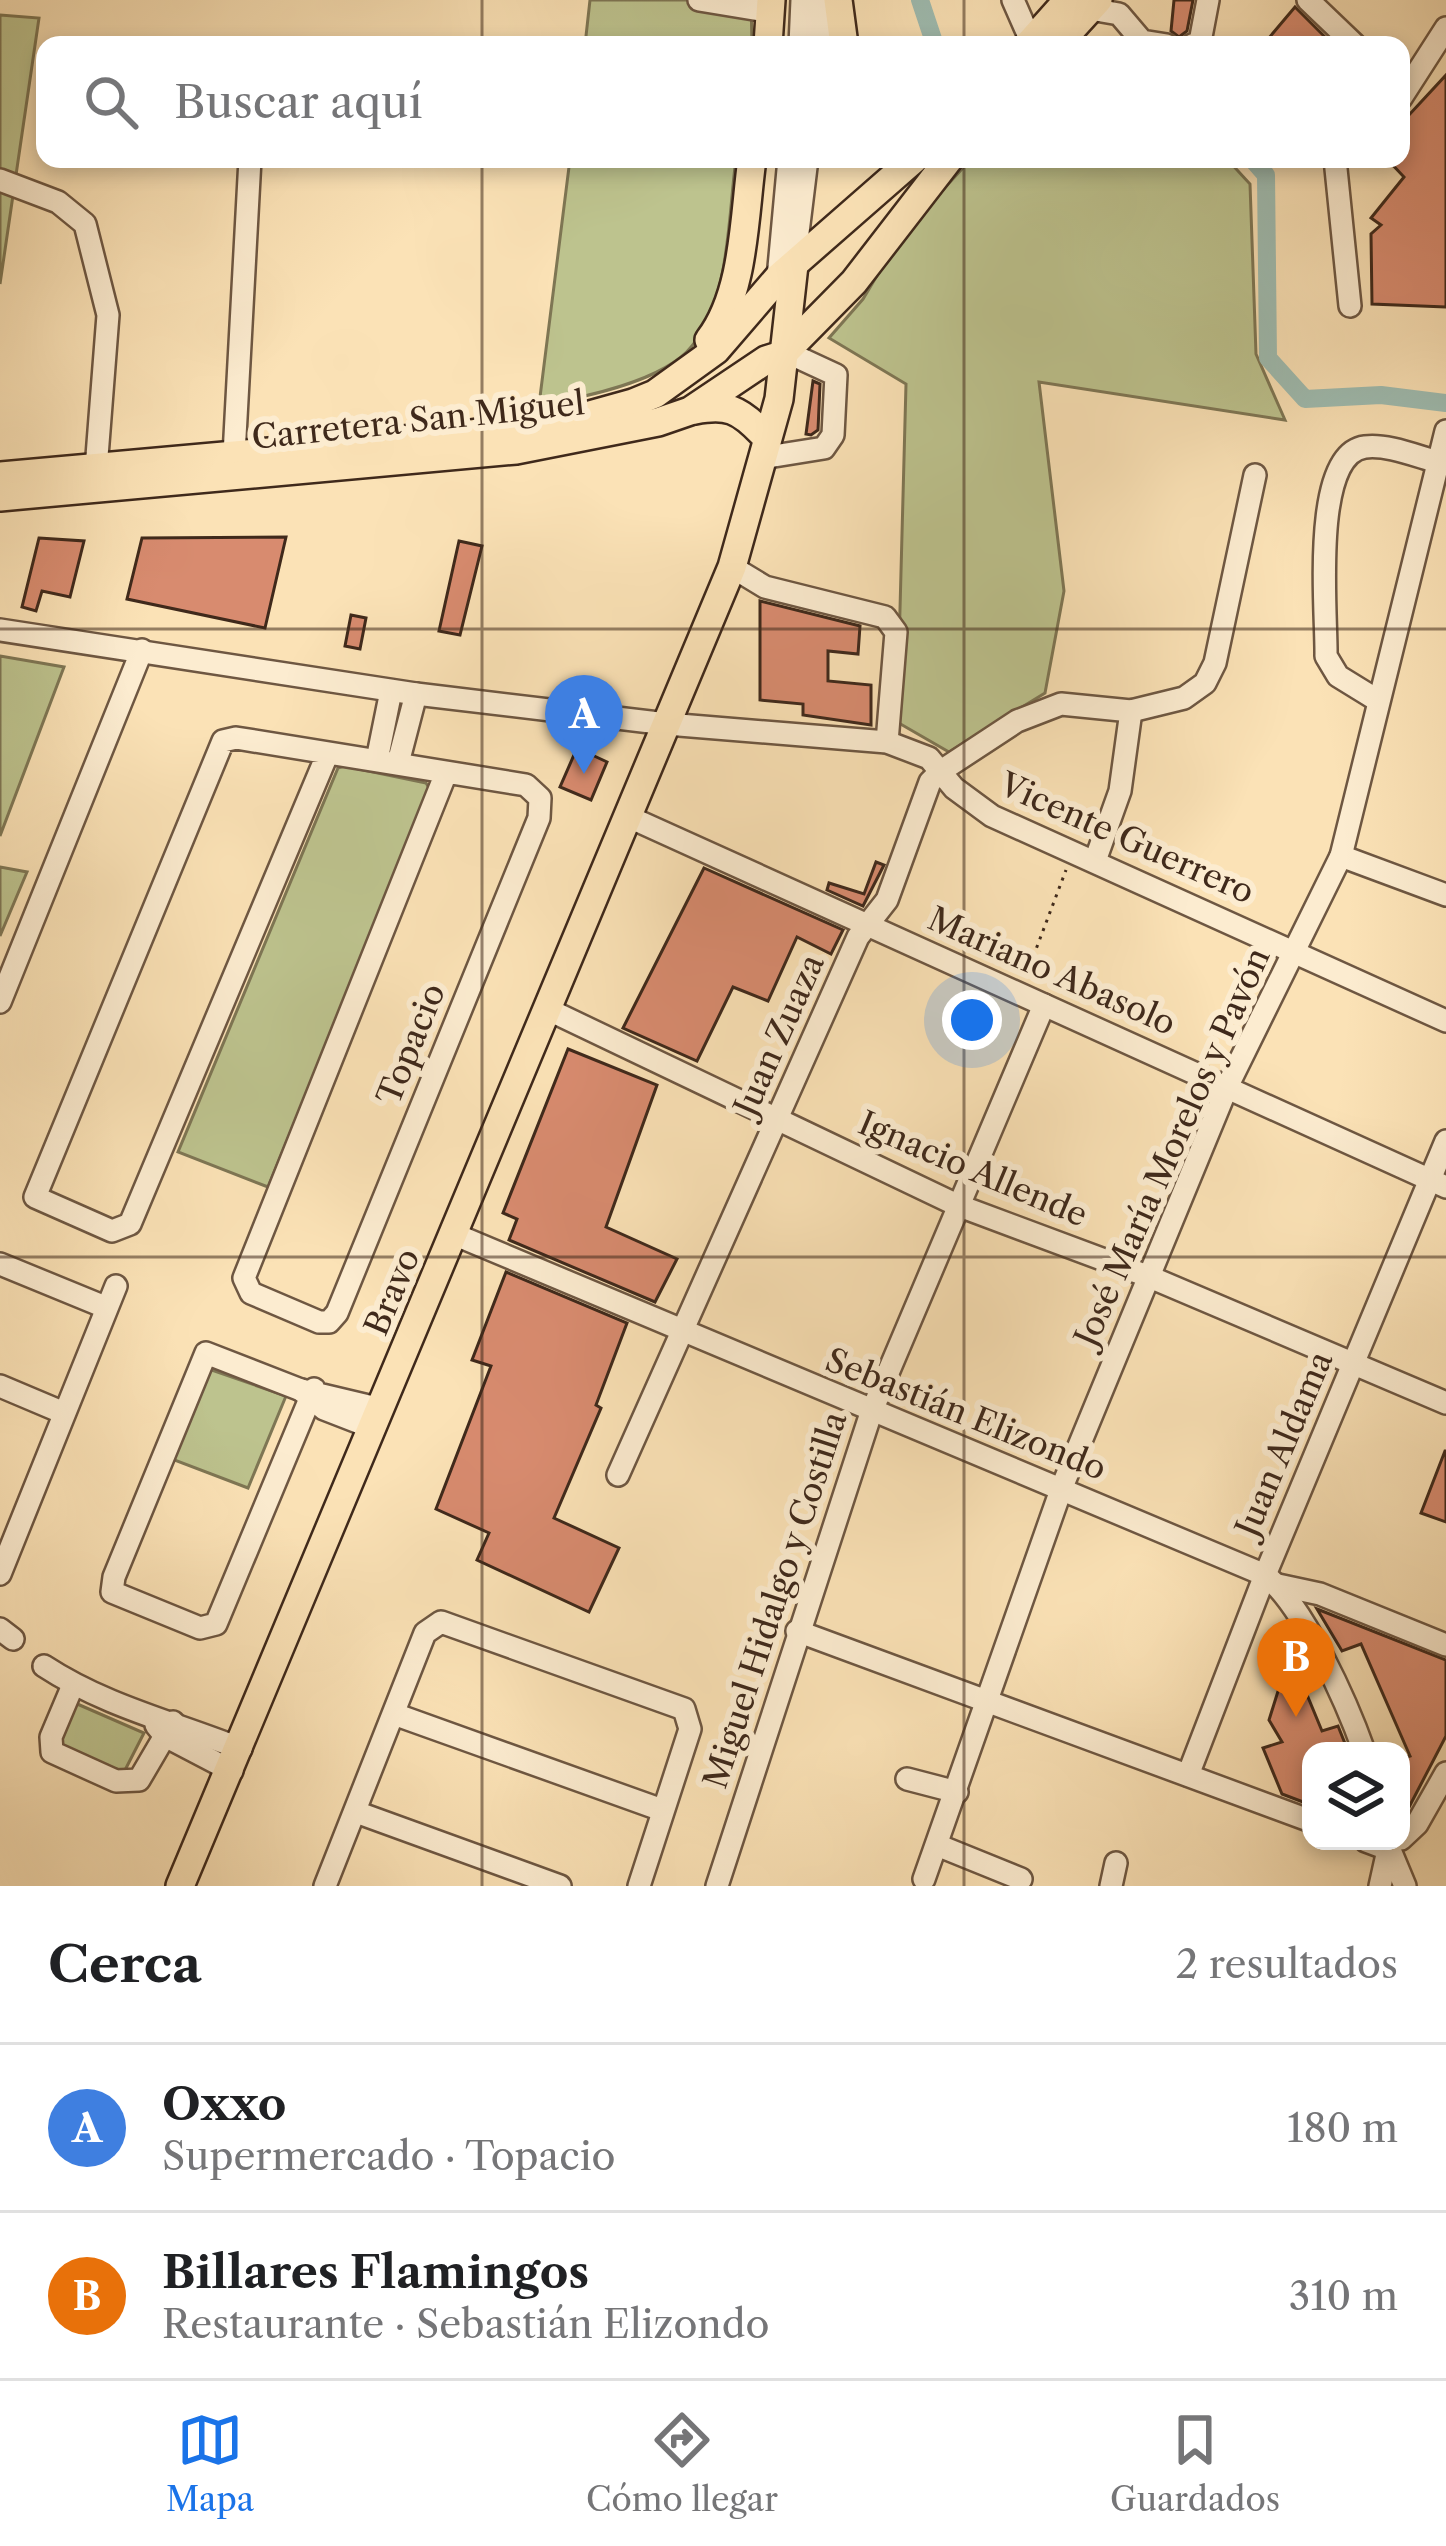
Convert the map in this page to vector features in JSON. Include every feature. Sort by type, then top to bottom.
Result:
[{"type":"main road","points":[[838,0],[843,36]]},
{"type":"main road","points":[[1048,36],[1086,3]]},
{"type":"main road","points":[[769,36],[772,6]]},
{"type":"main road","points":[[656,394],[694,359],[727,311],[751,168]]},
{"type":"main road","name":"Carretera San Miguel","points":[[0,476],[572,420],[656,394],[716,350],[904,168]]},
{"type":"main road","name":"Carretera San Miguel","points":[[0,497],[560,446],[691,410],[778,354],[819,319],[943,168]]},
{"type":"main road","points":[[763,445],[787,277],[840,298]]},
{"type":"main road","points":[[716,350],[740,343],[778,354]]},
{"type":"main road","points":[[763,445],[779,399],[778,354]]},
{"type":"main road","points":[[691,410],[723,404],[741,412],[763,445]]},
{"type":"main road","name":"Bravo","points":[[179,1886],[236,1760],[732,567],[763,445]]},
{"type":"street","points":[[699,0],[772,6]]},
{"type":"street","points":[[800,36],[802,0]]},
{"type":"street","points":[[821,36],[823,0]]},
{"type":"street","points":[[1012,0],[1034,36]]},
{"type":"street","points":[[1201,36],[1208,0]]},
{"type":"street","points":[[1307,0],[1345,36]]},
{"type":"street","points":[[1086,3],[1119,14],[1138,36]]},
{"type":"street","points":[[1410,82],[1446,28]]},
{"type":"street","points":[[234,455],[250,168]]},
{"type":"street","points":[[787,277],[789,168]]},
{"type":"street","points":[[787,277],[805,168]]},
{"type":"street","points":[[1336,168],[1350,306]]},
{"type":"street","points":[[0,180],[58,202],[85,224],[108,315],[96,469]]},
{"type":"street","points":[[763,445],[824,448],[833,435],[836,375],[778,354]]},
{"type":"street","name":"José María Morelos y Pavón","points":[[924,1880],[1062,1487],[1228,1085],[1341,856],[1446,431]]},
{"type":"street","points":[[1377,700],[1338,676],[1326,656],[1324,519],[1334,479],[1346,456],[1363,447],[1438,462]]},
{"type":"street","points":[[941,770],[1017,721],[1061,704],[1131,712],[1184,698],[1211,675],[1255,476]]},
{"type":"street","points":[[732,567],[765,587],[874,610],[896,632],[887,742]]},
{"type":"street","name":"Vicente Guerrero","points":[[0,630],[391,691],[667,724],[887,742],[929,758],[992,816],[1446,1022]]},
{"type":"street","points":[[0,1003],[6,973],[142,650]]},
{"type":"street","points":[[387,762],[391,691]]},
{"type":"street","points":[[387,762],[416,694]]},
{"type":"street","points":[[1095,861],[1120,791],[1131,712]]},
{"type":"street","points":[[327,755],[124,1230],[107,1230],[35,1197],[223,741],[236,737],[446,773]]},
{"type":"street","name":"Juan Zuaza","points":[[618,1475],[858,937],[887,901],[930,782],[941,770]]},
{"type":"street","name":"Topacio","points":[[446,773],[526,785],[540,798],[539,818],[338,1313],[329,1322],[312,1320],[251,1293],[244,1285],[446,773]]},
{"type":"street","name":"Mariano Abasolo","points":[[629,817],[1439,1183]]},
{"type":"street","points":[[1341,856],[1446,895]]},
{"type":"street","name":"Miguel Hidalgo y Costilla","points":[[717,1886],[871,1413],[1044,1005]]},
{"type":"street","name":"Ignacio Allende","points":[[547,1009],[957,1205],[1150,1277],[1446,1403]]},
{"type":"street","name":"Juan Aldama","points":[[1188,1775],[1271,1580],[1353,1363],[1439,1183],[1446,1141]]},
{"type":"street","name":"Sebastián Elizondo","points":[[456,1235],[871,1413],[1062,1487],[1271,1580],[1320,1594],[1446,1645]]},
{"type":"street","points":[[0,1264],[105,1307]]},
{"type":"street","points":[[0,1574],[116,1286]]},
{"type":"street","points":[[308,1393],[213,1627],[200,1628],[112,1592],[204,1355],[217,1354],[377,1419]]},
{"type":"street","points":[[0,1387],[64,1413]]},
{"type":"street","points":[[0,1507],[22,1516]]},
{"type":"street","points":[[1271,1580],[1359,1742]]},
{"type":"street","points":[[326,1886],[425,1633],[435,1624],[448,1622],[684,1708],[690,1729],[639,1886]]},
{"type":"street","points":[[797,1631],[1302,1818]]},
{"type":"street","points":[[44,1666],[73,1685],[236,1760]]},
{"type":"street","points":[[73,1685],[51,1737],[55,1755],[116,1781],[134,1783],[163,1726]]},
{"type":"street","points":[[394,1714],[662,1810]]},
{"type":"street","points":[[1410,1830],[1446,1773]]},
{"type":"street","points":[[907,1779],[957,1792]]},
{"type":"street","points":[[356,1812],[560,1886]]},
{"type":"street","points":[[937,1845],[1021,1879]]},
{"type":"street","points":[[1380,1886],[1393,1850]]},
{"type":"street","points":[[1397,1850],[1406,1886]]},
{"type":"street","points":[[1111,1886],[1116,1863]]},
{"type":"path","points":[[1021,992],[1073,851]]},
{"type":"green space","points":[[590,0],[751,0],[752,36],[586,36]]},
{"type":"green space","points":[[0,15],[39,18],[0,284]]},
{"type":"green space","points":[[569,168],[735,168],[721,281],[692,346],[643,378],[539,405]]},
{"type":"green space","points":[[963,168],[1235,168],[1250,184],[1256,354],[1285,420],[1039,382],[1064,591],[1045,693],[949,752],[897,722],[906,384],[829,338],[863,299],[900,237]]},
{"type":"green space","points":[[0,656],[64,667],[0,836]]},
{"type":"green space","points":[[338,768],[426,783],[431,791],[268,1187],[178,1152]]},
{"type":"green space","points":[[0,867],[27,872],[0,936]]},
{"type":"green space","points":[[206,1368],[286,1396],[248,1488],[169,1458]]},
{"type":"green space","points":[[75,1703],[144,1733],[123,1774],[59,1748]]},
{"type":"building","points":[[1174,0],[1193,0],[1187,31],[1178,36],[1171,31]]},
{"type":"building","points":[[1295,7],[1324,36],[1271,36]]},
{"type":"building","points":[[1446,75],[1446,307],[1372,304],[1371,234],[1381,225],[1371,218],[1404,177],[1396,168],[1410,168],[1410,114]]},
{"type":"building","points":[[813,381],[820,384],[818,430],[811,435],[806,434]]},
{"type":"building","points":[[286,537],[265,628],[127,599],[142,538]]},
{"type":"building","points":[[39,538],[84,541],[70,597],[42,591],[36,611],[22,607]]},
{"type":"building","points":[[459,541],[482,546],[460,635],[439,631]]},
{"type":"building","points":[[760,601],[860,626],[858,654],[828,651],[828,681],[871,685],[871,725],[803,715],[803,704],[760,700]]},
{"type":"building","points":[[351,615],[366,618],[360,649],[345,646]]},
{"type":"building","points":[[577,748],[607,762],[591,800],[560,787]]},
{"type":"building","points":[[876,862],[884,865],[863,906],[827,890],[829,883],[864,894]]},
{"type":"building","points":[[704,868],[843,930],[831,954],[797,937],[768,1001],[733,987],[697,1061],[623,1028]]},
{"type":"building","points":[[568,1049],[657,1085],[606,1227],[677,1259],[655,1302],[509,1240],[517,1219],[503,1213]]},
{"type":"building","points":[[506,1272],[627,1323],[596,1405],[601,1408],[554,1518],[619,1548],[589,1612],[477,1560],[489,1533],[436,1509],[491,1366],[472,1360]]},
{"type":"building","points":[[1446,1451],[1446,1522],[1421,1513]]},
{"type":"building","points":[[1317,1609],[1446,1660],[1446,1736],[1410,1805],[1410,1742],[1404,1742],[1361,1644],[1342,1651]]},
{"type":"building","points":[[1279,1688],[1305,1690],[1322,1731],[1338,1726],[1344,1742],[1302,1742],[1302,1802],[1282,1794],[1263,1748],[1282,1742],[1269,1720]]},
{"type":"waterway","points":[[920,0],[932,36]]},
{"type":"waterway","points":[[1260,168],[1266,175],[1268,358],[1305,399],[1381,395],[1446,403]]},
{"type":"place","name":"Oxxo","points":[[584,774]]},
{"type":"place","name":"Billares Flamingos","points":[[1296,1717]]}]
